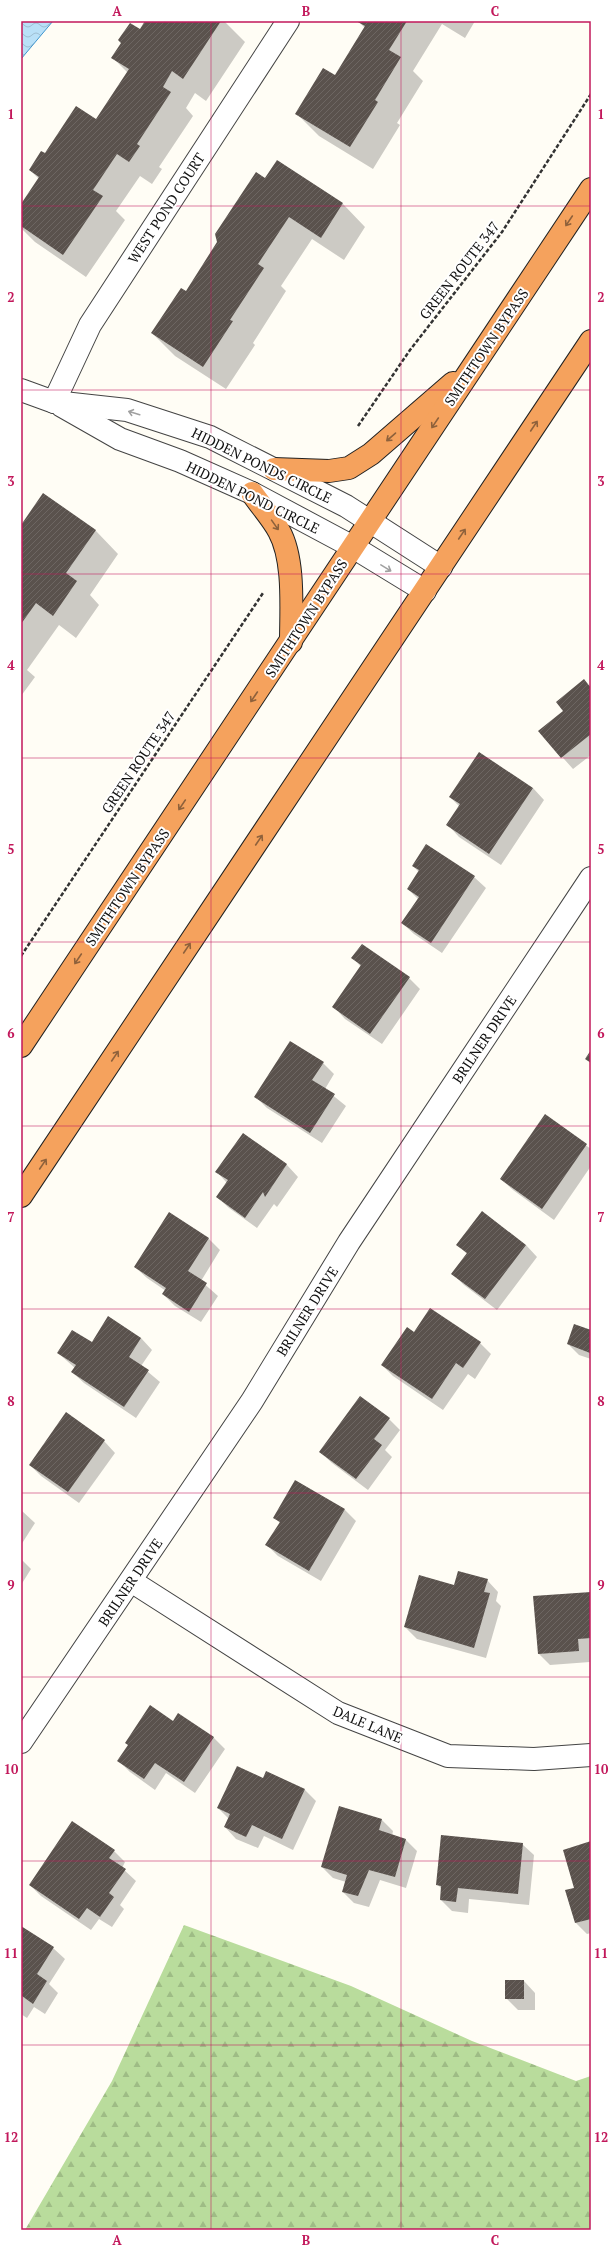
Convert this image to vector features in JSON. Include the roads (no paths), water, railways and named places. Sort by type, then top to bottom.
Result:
[{"type":"highway","name":"SMITHTOWN BYPASS","points":[[21,1046],[591,189]]},
{"type":"highway","points":[[21,1196],[591,341]]},
{"type":"highway","points":[[274,469],[329,471],[349,468],[372,454],[473,366]]},
{"type":"highway","points":[[252,493],[279,532],[286,553],[290,583],[291,642]]},
{"type":"street","name":"WEST POND COURT","points":[[54,402],[90,325],[288,21]]},
{"type":"street","name":"HIDDEN PONDS CIRCLE","points":[[21,390],[54,402],[127,410],[210,437],[346,506],[441,567]]},
{"type":"street","name":"HIDDEN POND CIRCLE","points":[[54,402],[120,439],[209,473],[252,493],[353,547],[425,591]]},
{"type":"street","points":[[146,449],[154,419]]},
{"type":"street","name":"BRILNER DRIVE","points":[[21,1742],[252,1400],[349,1242],[591,878]]},
{"type":"street","name":"DALE LANE","points":[[130,1581],[338,1713],[448,1756],[534,1759],[591,1755]]},
{"type":"water","points":[[21,21],[53,21],[21,59]]}]
